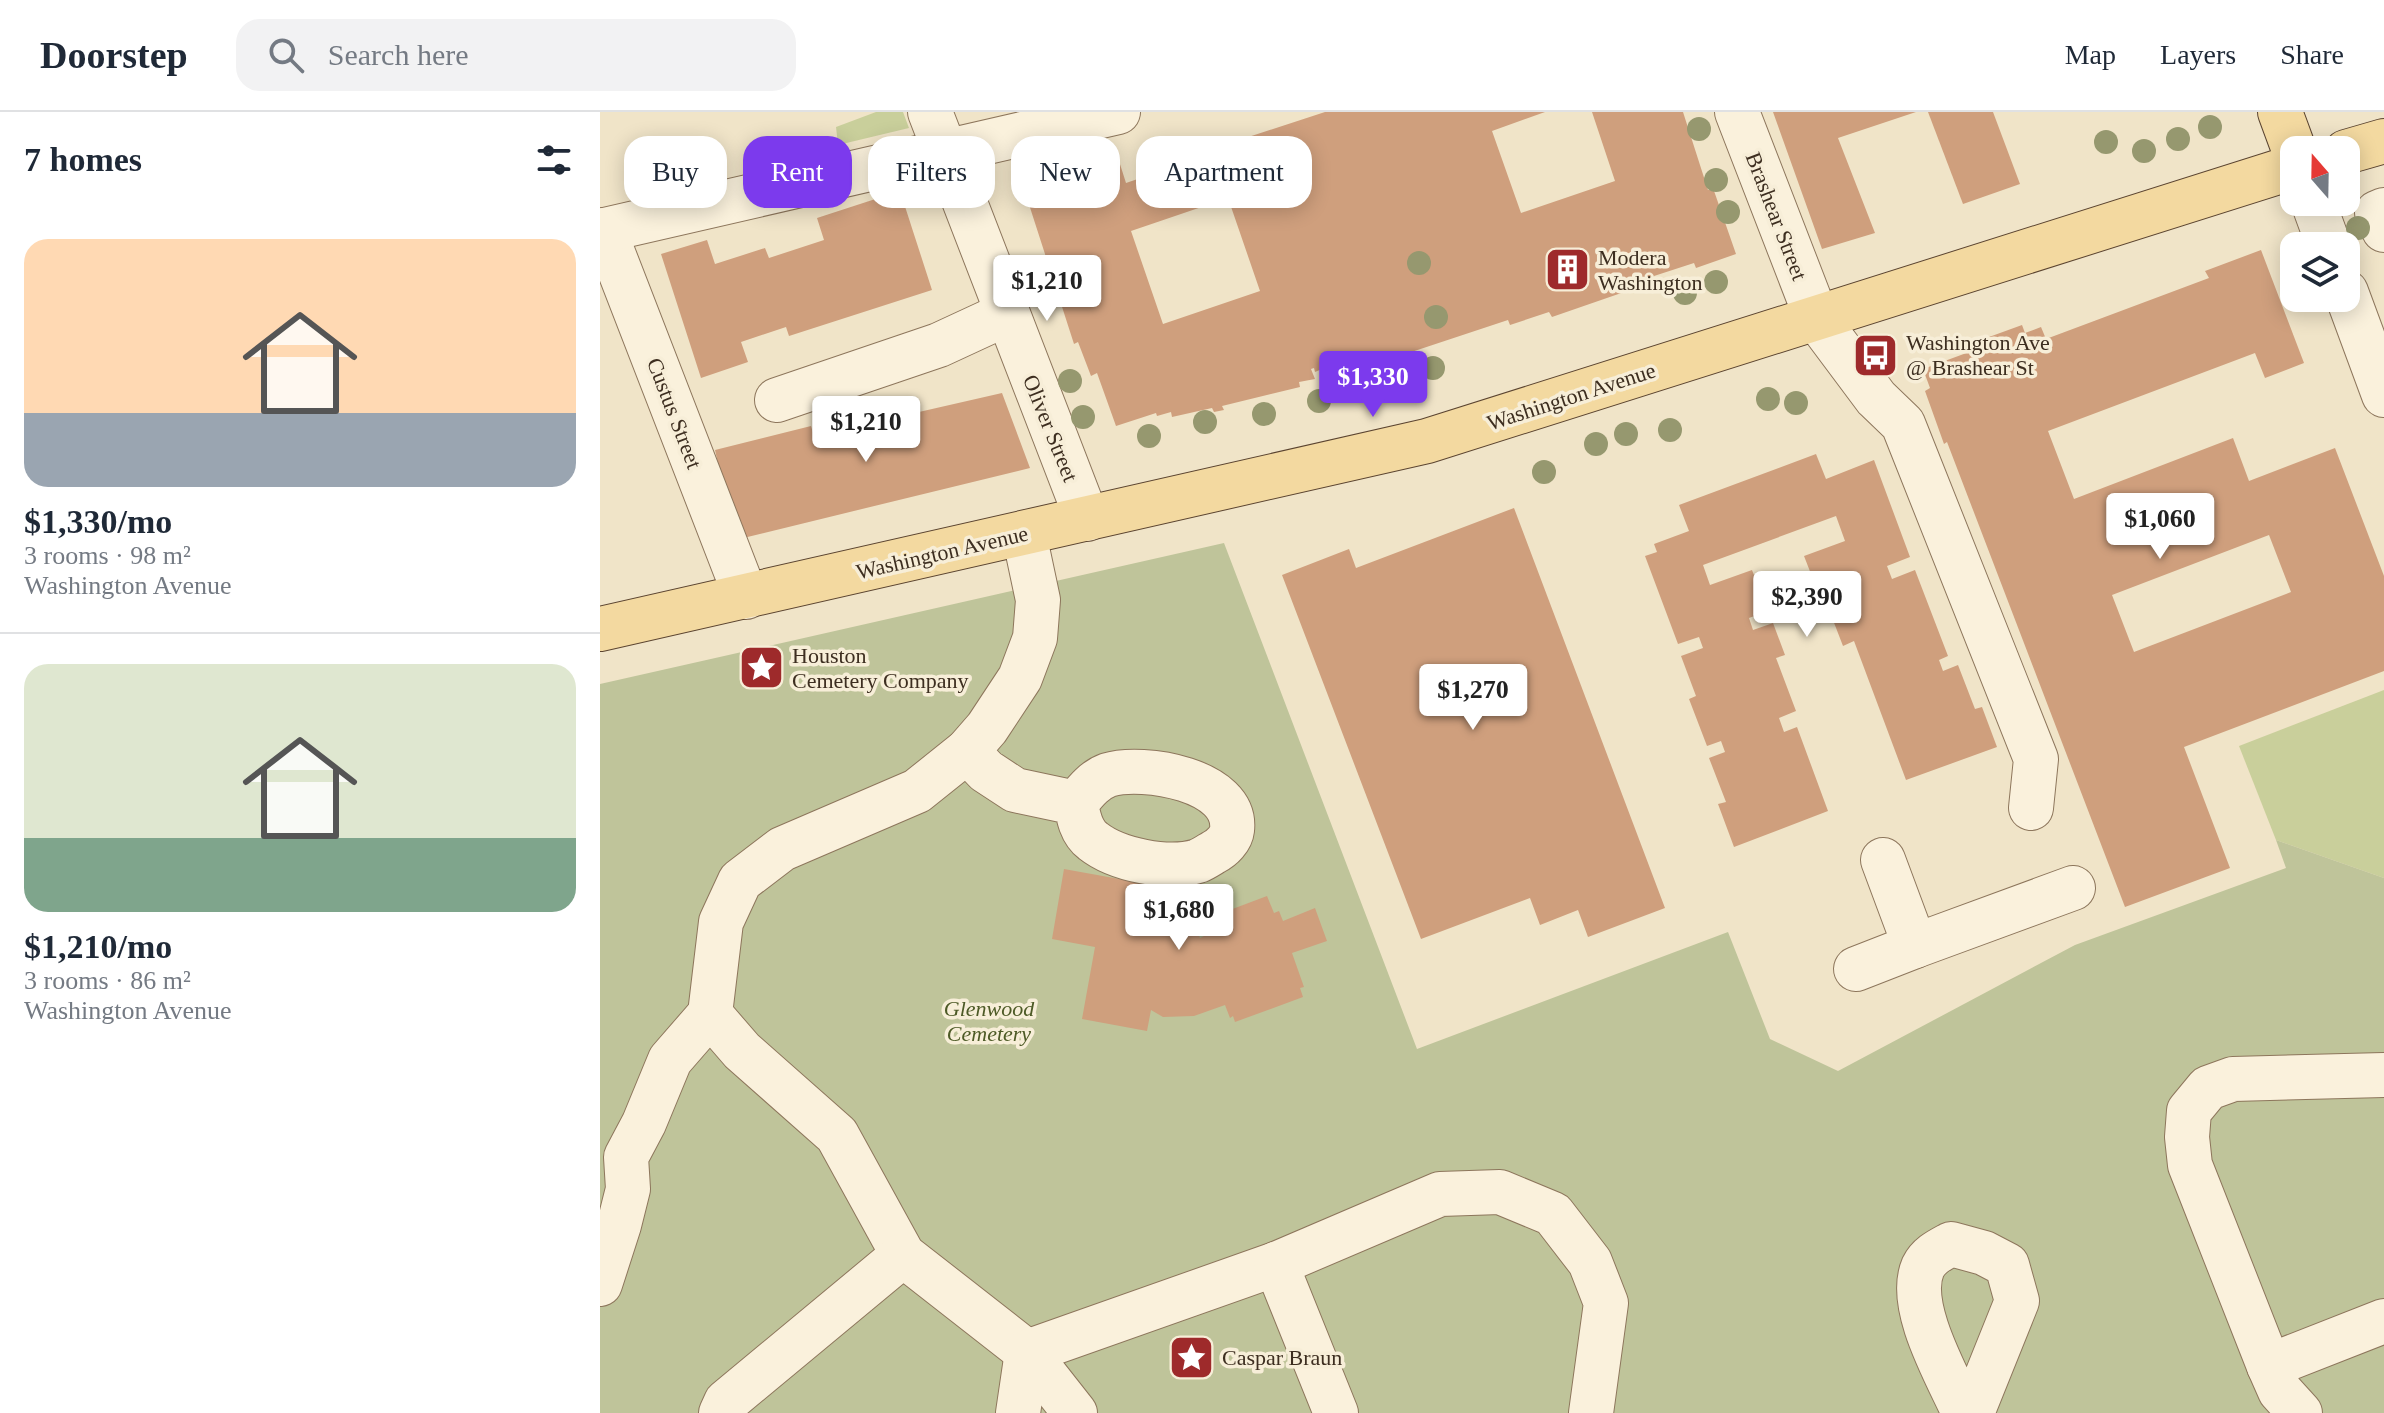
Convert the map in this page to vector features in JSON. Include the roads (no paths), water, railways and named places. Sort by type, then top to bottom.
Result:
[{"type":"main road","points":[[2280,112],[2289,136]]},
{"type":"main road","points":[[2360,148],[2384,141]]},
{"type":"main road","name":"Washington Avenue","points":[[600,629],[1427,441],[2280,171]]},
{"type":"street","points":[[602,230],[938,131],[1118,112]]},
{"type":"street","name":"Brashear Street","points":[[1737,112],[1817,319],[1876,398],[1903,424],[2036,759],[2031,808]]},
{"type":"street","name":"Oliver Street","points":[[938,131],[1087,519]]},
{"type":"street","points":[[2384,210],[2377,213],[2384,230]]},
{"type":"street","name":"Custus Street","points":[[602,230],[746,597]]},
{"type":"street","points":[[2353,312],[2384,395]]},
{"type":"street","points":[[777,400],[939,345],[1006,314]]},
{"type":"street","points":[[600,1284],[628,1189],[613,1158],[644,1123],[670,1060],[710,1014],[721,922],[740,881],[782,849],[917,791],[967,751],[987,728],[1020,678],[1035,638],[1038,600],[1024,534]]},
{"type":"street","points":[[967,751],[992,776],[1015,790],[1076,803]]},
{"type":"street","points":[[1883,860],[1915,946]]},
{"type":"street","points":[[1856,969],[2073,888]]},
{"type":"street","points":[[710,1014],[742,1051],[837,1135],[903,1255],[1027,1352],[1075,1413]]},
{"type":"street","points":[[2300,1413],[2280,1391],[2190,1165],[2187,1137],[2189,1111],[2208,1088],[2233,1079],[2384,1075]]},
{"type":"street","points":[[1027,1352],[1276,1264],[1440,1194],[1500,1192],[1553,1214],[1590,1262],[1606,1303],[1591,1413]]},
{"type":"street","points":[[1964,1413],[1922,1318],[1918,1294],[1923,1268],[1934,1253],[1951,1244],[1984,1253],[2007,1265],[2017,1301],[1972,1413]]},
{"type":"street","points":[[721,1413],[726,1402],[903,1255]]},
{"type":"street","points":[[1276,1264],[1336,1413]]},
{"type":"street","points":[[2269,1366],[2384,1321]]},
{"type":"street","points":[[1018,1413],[1027,1352]]},
{"type":"place","name":"Modera Washington","points":[[1567,270]]},
{"type":"place","name":"Washington Ave @ Brashear St","points":[[1875,355]]},
{"type":"place","name":"Houston Cemetery Company","points":[[761,668]]},
{"type":"place","name":"Caspar Braun","points":[[1191,1357]]},
{"type":"park label","name":"Glenwood Cemetery","points":[[989,1020]]}]
